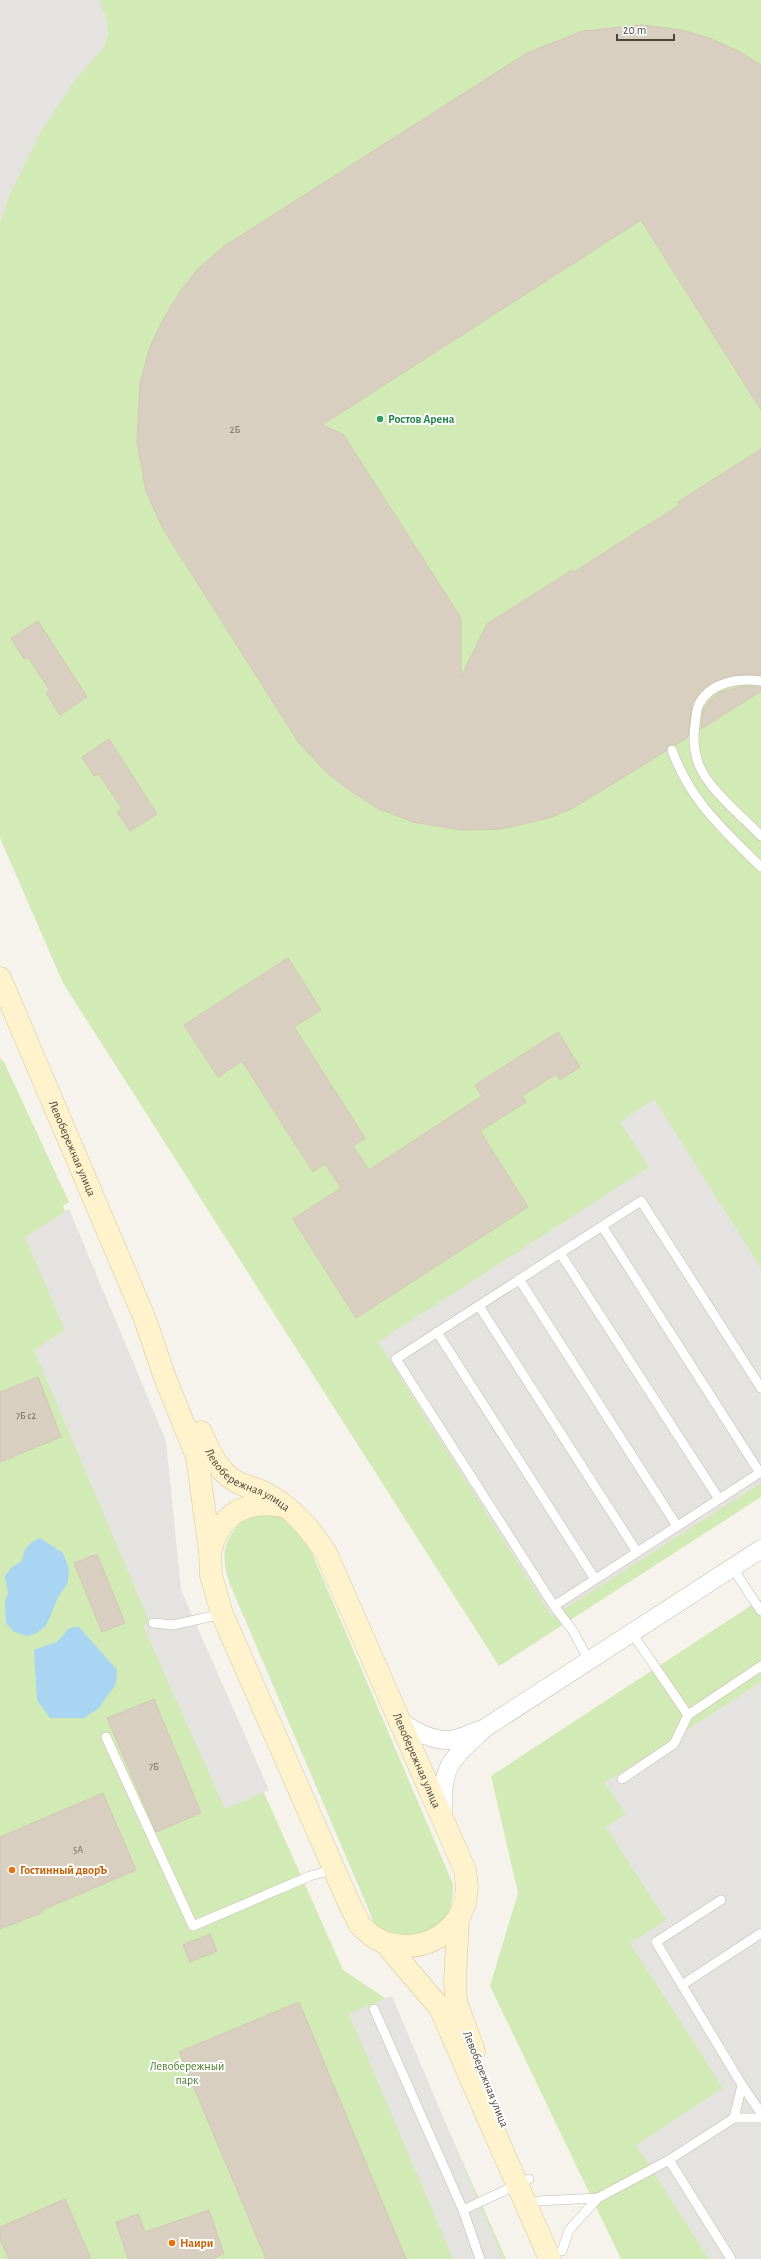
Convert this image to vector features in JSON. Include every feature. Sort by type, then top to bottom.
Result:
[{"type":"main road","name":"Левобережная улица","points":[[0,978],[146,1319],[173,1369],[210,1456],[224,1473],[242,1485],[263,1492],[282,1506],[295,1513],[311,1529],[326,1553],[400,1721],[465,1870],[467,1887],[466,1898],[458,1918],[455,1981],[456,2002],[523,2182],[538,2201],[559,2256]]},
{"type":"main road","name":"Левобережная улица","points":[[146,1319],[164,1375],[197,1457],[210,1552],[211,1575],[222,1614],[334,1869],[360,1925],[372,1936],[385,1943],[440,2008],[559,2256]]},
{"type":"main road","points":[[210,1552],[213,1538],[220,1526],[242,1509],[255,1504],[269,1503],[282,1506]]},
{"type":"main road","points":[[385,1943],[403,1946],[420,1946],[442,1936],[458,1918]]},
{"type":"street","points":[[443,1820],[445,1774],[454,1758],[485,1728],[761,1549]]},
{"type":"street","points":[[400,1721],[416,1732],[431,1737],[450,1740],[485,1728]]},
{"type":"lane","points":[[761,681],[733,681],[723,683],[712,690],[699,705],[694,733],[699,765],[709,781],[761,836]]},
{"type":"lane","points":[[672,750],[680,773],[701,805],[761,867]]},
{"type":"lane","points":[[590,1661],[573,1631],[554,1606],[396,1359],[641,1201],[761,1388]]},
{"type":"lane","points":[[554,1606],[760,1472],[602,1226]]},
{"type":"lane","points":[[560,1253],[719,1499]]},
{"type":"lane","points":[[519,1280],[677,1526]]},
{"type":"lane","points":[[479,1306],[637,1552]]},
{"type":"lane","points":[[437,1332],[596,1579]]},
{"type":"lane","points":[[734,1566],[739,1578],[761,1611]]},
{"type":"lane","points":[[153,1623],[173,1625],[222,1614]]},
{"type":"lane","points":[[632,1633],[688,1715]]},
{"type":"lane","points":[[622,1779],[674,1744],[688,1715],[761,1666]]},
{"type":"lane","points":[[106,1737],[193,1926],[310,1876],[334,1869]]},
{"type":"lane","points":[[720,1900],[656,1942],[742,2085],[761,2113]]},
{"type":"lane","points":[[682,1985],[761,1933]]},
{"type":"lane","points":[[374,2009],[463,2210],[480,2259]]},
{"type":"lane","points":[[734,2118],[742,2085]]},
{"type":"lane","points":[[559,2256],[569,2230],[598,2198],[668,2160],[734,2118],[761,2118]]},
{"type":"lane","points":[[668,2160],[731,2259]]},
{"type":"lane","points":[[463,2210],[523,2182]]},
{"type":"lane","points":[[538,2201],[598,2198]]},
{"type":"green space","name":"Ростов Арена","points":[[0,0],[761,0],[761,1497],[499,1666],[63,983],[0,838]]},
{"type":"green space","name":"Левобережный парк","points":[[0,1058],[4,1062],[69,1202],[63,1206],[164,1457],[180,1604],[343,1970],[391,2002],[506,2259],[0,2259]]},
{"type":"green space","points":[[274,1513],[300,1525],[453,1884],[452,1903],[448,1916],[441,1927],[436,1931],[424,1935],[399,1939],[376,1927],[229,1582],[225,1567],[224,1554],[230,1536],[247,1518]]},
{"type":"green space","points":[[761,1599],[761,2259],[621,2259],[490,1986],[518,1893],[491,1776]]},
{"type":"shaded area","points":[[0,0],[99,0],[107,19],[108,34],[104,47],[76,79],[40,133],[10,194],[0,223]]},
{"type":"shaded area","points":[[654,1099],[761,1268],[761,1483],[552,1617],[378,1342],[649,1167],[620,1122]]},
{"type":"shaded area","points":[[69,1209],[166,1441],[181,1590],[269,1790],[225,1809],[143,1626],[149,1621],[34,1350],[65,1330],[25,1237]]},
{"type":"shaded area","points":[[761,1682],[761,2259],[709,2259],[636,2145],[723,2088],[630,1943],[666,1920],[606,1827],[626,1814],[605,1783]]},
{"type":"shaded area","points":[[392,1996],[503,2259],[453,2259],[349,2014]]},
{"type":"water","points":[[40,1538],[63,1553],[69,1569],[68,1583],[58,1597],[46,1626],[35,1634],[27,1636],[14,1632],[6,1623],[5,1601],[8,1594],[5,1576],[12,1567],[22,1561],[27,1547]]},
{"type":"water","points":[[79,1627],[117,1670],[116,1684],[98,1709],[84,1718],[50,1718],[37,1700],[34,1650],[57,1642],[69,1628]]},
{"type":"building","points":[[642,25],[682,30],[709,38],[740,52],[761,65],[761,410],[641,220],[322,425],[343,434],[461,618],[461,677],[487,624],[572,570],[574,572],[680,505],[678,502],[761,449],[761,675],[733,675],[707,686],[699,693],[692,704],[688,737],[675,745],[669,745],[666,751],[573,808],[549,818],[501,829],[462,830],[413,822],[377,808],[348,789],[327,773],[299,743],[162,527],[146,491],[137,442],[140,383],[150,347],[164,318],[180,292],[198,269],[223,247],[527,53],[583,31]]},
{"type":"building","points":[[38,621],[87,697],[60,715],[46,693],[50,691],[28,657],[24,659],[11,638]]},
{"type":"building","points":[[744,686],[761,687],[761,691],[701,729],[703,710],[709,701],[720,692]]},
{"type":"building","points":[[109,739],[157,814],[130,831],[117,812],[122,809],[99,774],[94,776],[82,757]]},
{"type":"building","points":[[288,958],[321,1010],[294,1027],[365,1138],[353,1146],[369,1170],[482,1096],[475,1085],[558,1032],[580,1067],[560,1080],[556,1074],[522,1096],[526,1102],[480,1131],[528,1207],[356,1318],[293,1219],[341,1188],[325,1164],[313,1172],[242,1061],[218,1077],[184,1025]]},
{"type":"building","points":[[38,1377],[61,1437],[0,1462],[0,1392]]},
{"type":"building","points":[[97,1554],[125,1623],[102,1632],[74,1563]]},
{"type":"building","points":[[154,1699],[201,1813],[156,1832],[107,1718]]},
{"type":"building","points":[[103,1793],[136,1870],[40,1911],[41,1913],[0,1929],[0,1837]]},
{"type":"building","points":[[210,1934],[217,1951],[190,1962],[183,1945]]},
{"type":"building","points":[[299,2002],[406,2259],[266,2259],[179,2052]]},
{"type":"building","points":[[65,2199],[91,2259],[9,2259],[0,2239],[0,2227]]},
{"type":"building","name":"Наири","points":[[209,2210],[224,2254],[211,2259],[128,2259],[116,2222],[138,2214],[145,2232]]},
{"type":"place","name":"Ростов Арена","points":[[380,419]]},
{"type":"place","name":"Гостинный дворЪ","points":[[12,1870]]},
{"type":"place","name":"Наири","points":[[172,2243]]}]
